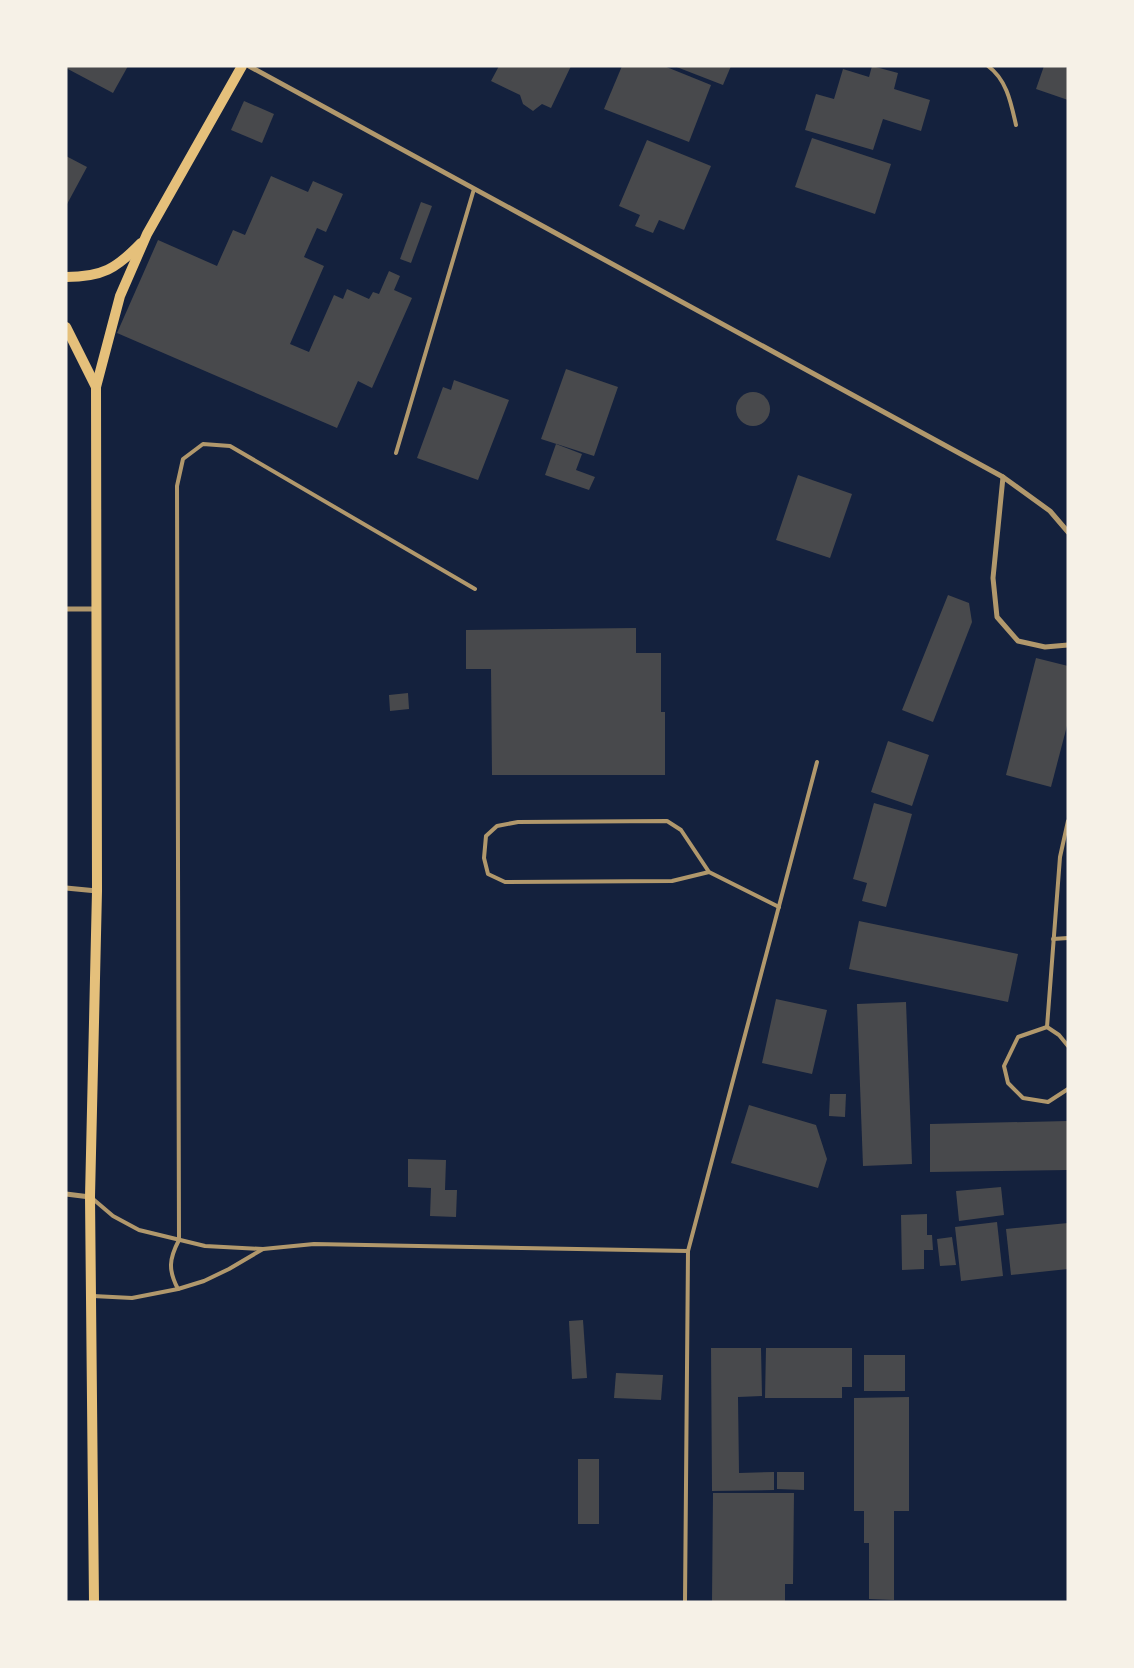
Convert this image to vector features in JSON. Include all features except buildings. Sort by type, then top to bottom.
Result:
[{"type":"main road","points":[[94,1602],[90,1198],[96,891],[96,387],[120,296],[147,234],[242,66]]},
{"type":"main road","points":[[66,277],[87,277],[109,270],[128,256],[147,234]]},
{"type":"main road","points":[[66,327],[96,387]]},
{"type":"street","points":[[249,66],[1003,477],[1050,511],[1068,532]]},
{"type":"street","points":[[1003,477],[993,578],[996,617],[1018,641],[1045,647],[1068,645]]},
{"type":"street","points":[[66,609],[97,609]]},
{"type":"street","points":[[66,888],[96,891]]},
{"type":"street","points":[[66,1194],[90,1198]]},
{"type":"lane","points":[[988,66],[995,71],[1009,94],[1016,125]]},
{"type":"lane","points":[[396,453],[474,189]]},
{"type":"lane","points":[[178,1289],[172,1277],[171,1264],[173,1252],[179,1240],[176,486],[183,459],[203,444],[230,446],[475,589]]},
{"type":"lane","points":[[685,1602],[688,1251],[816,762]]},
{"type":"lane","points":[[1047,1027],[1060,857],[1068,820]]},
{"type":"lane","points":[[709,872],[672,881],[505,882],[488,874],[484,858],[486,836],[497,826],[518,822],[667,821],[681,830],[709,872],[779,907]]},
{"type":"lane","points":[[1053,938],[1068,938]]},
{"type":"lane","points":[[1047,1027],[1059,1035],[1068,1046]]},
{"type":"lane","points":[[1047,1027],[1018,1037],[1004,1066],[1008,1084],[1023,1098],[1048,1102],[1068,1089]]},
{"type":"lane","points":[[90,1198],[114,1216],[139,1230],[205,1246],[263,1249],[314,1244],[688,1251]]},
{"type":"lane","points":[[92,1296],[132,1298],[178,1289],[221,1273],[263,1249]]}]
